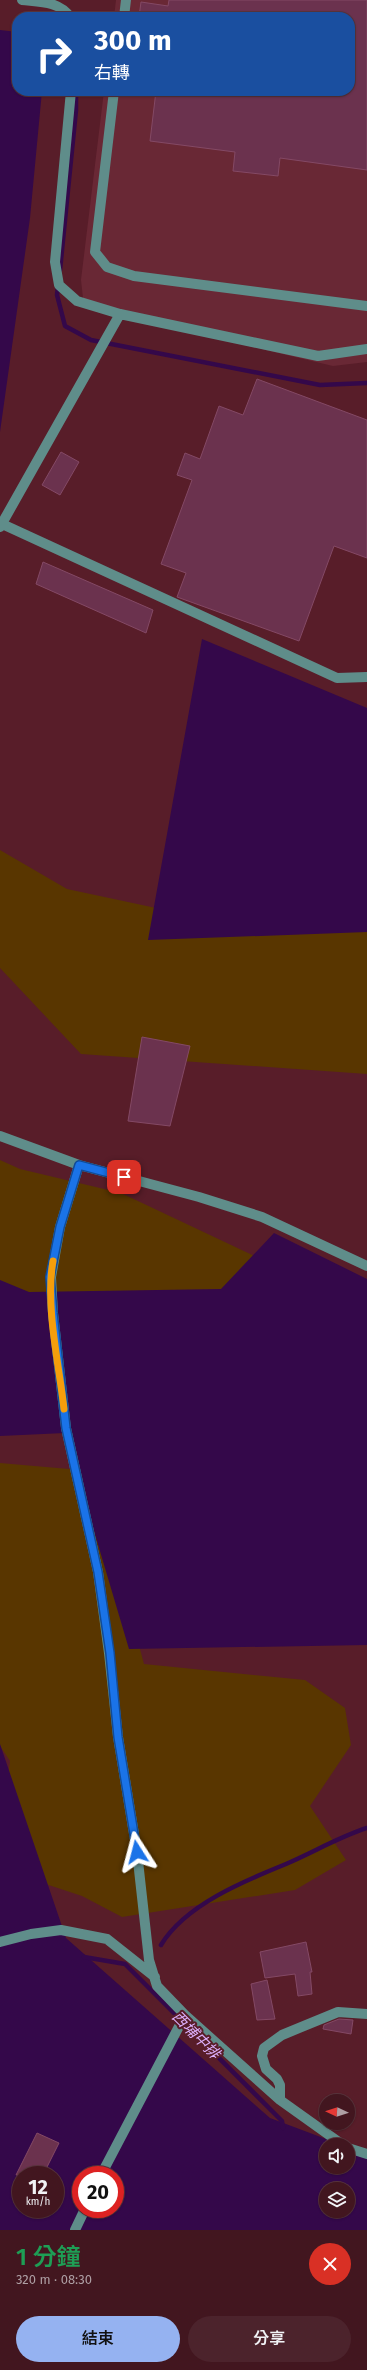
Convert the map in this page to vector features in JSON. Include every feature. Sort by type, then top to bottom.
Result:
[{"type":"street","points":[[22,0],[51,4],[65,9],[67,12]]},
{"type":"street","points":[[125,12],[126,0]]},
{"type":"street","points":[[71,96],[55,262],[59,285],[77,301],[120,314],[318,356],[367,349]]},
{"type":"street","points":[[113,96],[95,252],[107,267],[134,276],[367,306]]},
{"type":"street","points":[[120,314],[1,525],[337,678],[367,677]]},
{"type":"street","points":[[0,1136],[79,1165],[199,1197],[262,1217],[367,1266]]},
{"type":"street","points":[[79,1165],[60,1227],[50,1277],[53,1313],[66,1428],[98,1572],[110,1653],[118,1737],[137,1852],[150,1960],[157,1986],[185,2015],[280,2100],[333,2138]]},
{"type":"street","points":[[0,1942],[31,1934],[61,1930],[107,1939],[155,1977]]},
{"type":"street","points":[[280,2100],[280,2085],[277,2078],[266,2069],[262,2056],[264,2048],[282,2035],[338,2012],[367,2014]]},
{"type":"street","points":[[106,2166],[185,2015]]},
{"type":"street","points":[[355,2150],[367,2154]]},
{"type":"street","points":[[75,2230],[81,2218]]},
{"type":"shaded area","points":[[116,0],[367,0],[367,362],[333,366],[84,307],[81,280],[103,96],[355,96],[355,12],[115,12]]},
{"type":"shaded area","points":[[0,30],[12,31],[12,96],[42,96],[30,218],[0,432]]},
{"type":"shaded area","points":[[202,639],[367,708],[367,932],[148,940]]},
{"type":"shaded area","points":[[0,850],[67,889],[203,918],[367,892],[367,1074],[81,1054],[0,968]]},
{"type":"shaded area","points":[[0,1160],[20,1169],[121,1193],[284,1270],[185,1317],[0,1338]]},
{"type":"shaded area","points":[[274,1233],[367,1279],[367,1645],[129,1649],[65,1433],[0,1436],[0,1280],[29,1292],[221,1289]]},
{"type":"shaded area","points":[[0,1463],[92,1471],[144,1664],[305,1680],[345,1708],[351,1745],[310,1806],[346,1860],[295,1890],[122,1917],[82,1896],[0,1869],[0,1836],[10,1761],[0,1746]]},
{"type":"shaded area","points":[[0,1744],[66,1938],[270,2118],[323,2138],[319,2138],[319,2174],[355,2174],[355,2150],[367,2154],[367,2230],[0,2230]]},
{"type":"building","points":[[169,0],[367,0],[367,170],[280,158],[278,176],[233,171],[235,152],[150,141],[155,96],[355,96],[355,12],[140,12],[141,2],[168,6]]},
{"type":"building","points":[[257,379],[367,420],[367,558],[334,546],[299,641],[177,597],[186,573],[161,564],[192,480],[177,475],[185,453],[200,459],[219,406],[243,415]]},
{"type":"building","points":[[61,452],[79,462],[60,495],[42,485]]},
{"type":"building","points":[[43,562],[153,610],[146,633],[36,584]]},
{"type":"building","points":[[142,1037],[190,1046],[170,1126],[128,1121]]},
{"type":"building","points":[[306,1942],[312,1972],[310,1972],[312,1994],[298,1996],[295,1974],[265,1978],[260,1952]]},
{"type":"building","points":[[267,1980],[275,2019],[257,2020],[251,1984]]},
{"type":"building","points":[[339,2019],[353,2020],[351,2034],[323,2029],[324,2025]]},
{"type":"building","points":[[37,2133],[59,2143],[48,2166],[20,2166]]},
{"type":"waterway","points":[[60,270],[76,110],[76,96]]},
{"type":"waterway","points":[[58,286],[57,295],[65,326],[91,340],[320,385],[367,383]]},
{"type":"waterway","points":[[161,1945],[185,1918],[200,1906],[217,1896],[252,1878],[367,1828]]},
{"type":"waterway","name":"西埔中排","points":[[84,1957],[125,1964],[282,2121],[283,2128]]},
{"type":"slow traffic","points":[[53,1261],[50,1277],[64,1409]]},
{"type":"route","points":[[124,1177],[79,1165],[60,1227],[50,1277],[66,1428],[98,1572],[110,1653],[118,1737],[137,1852]]}]
